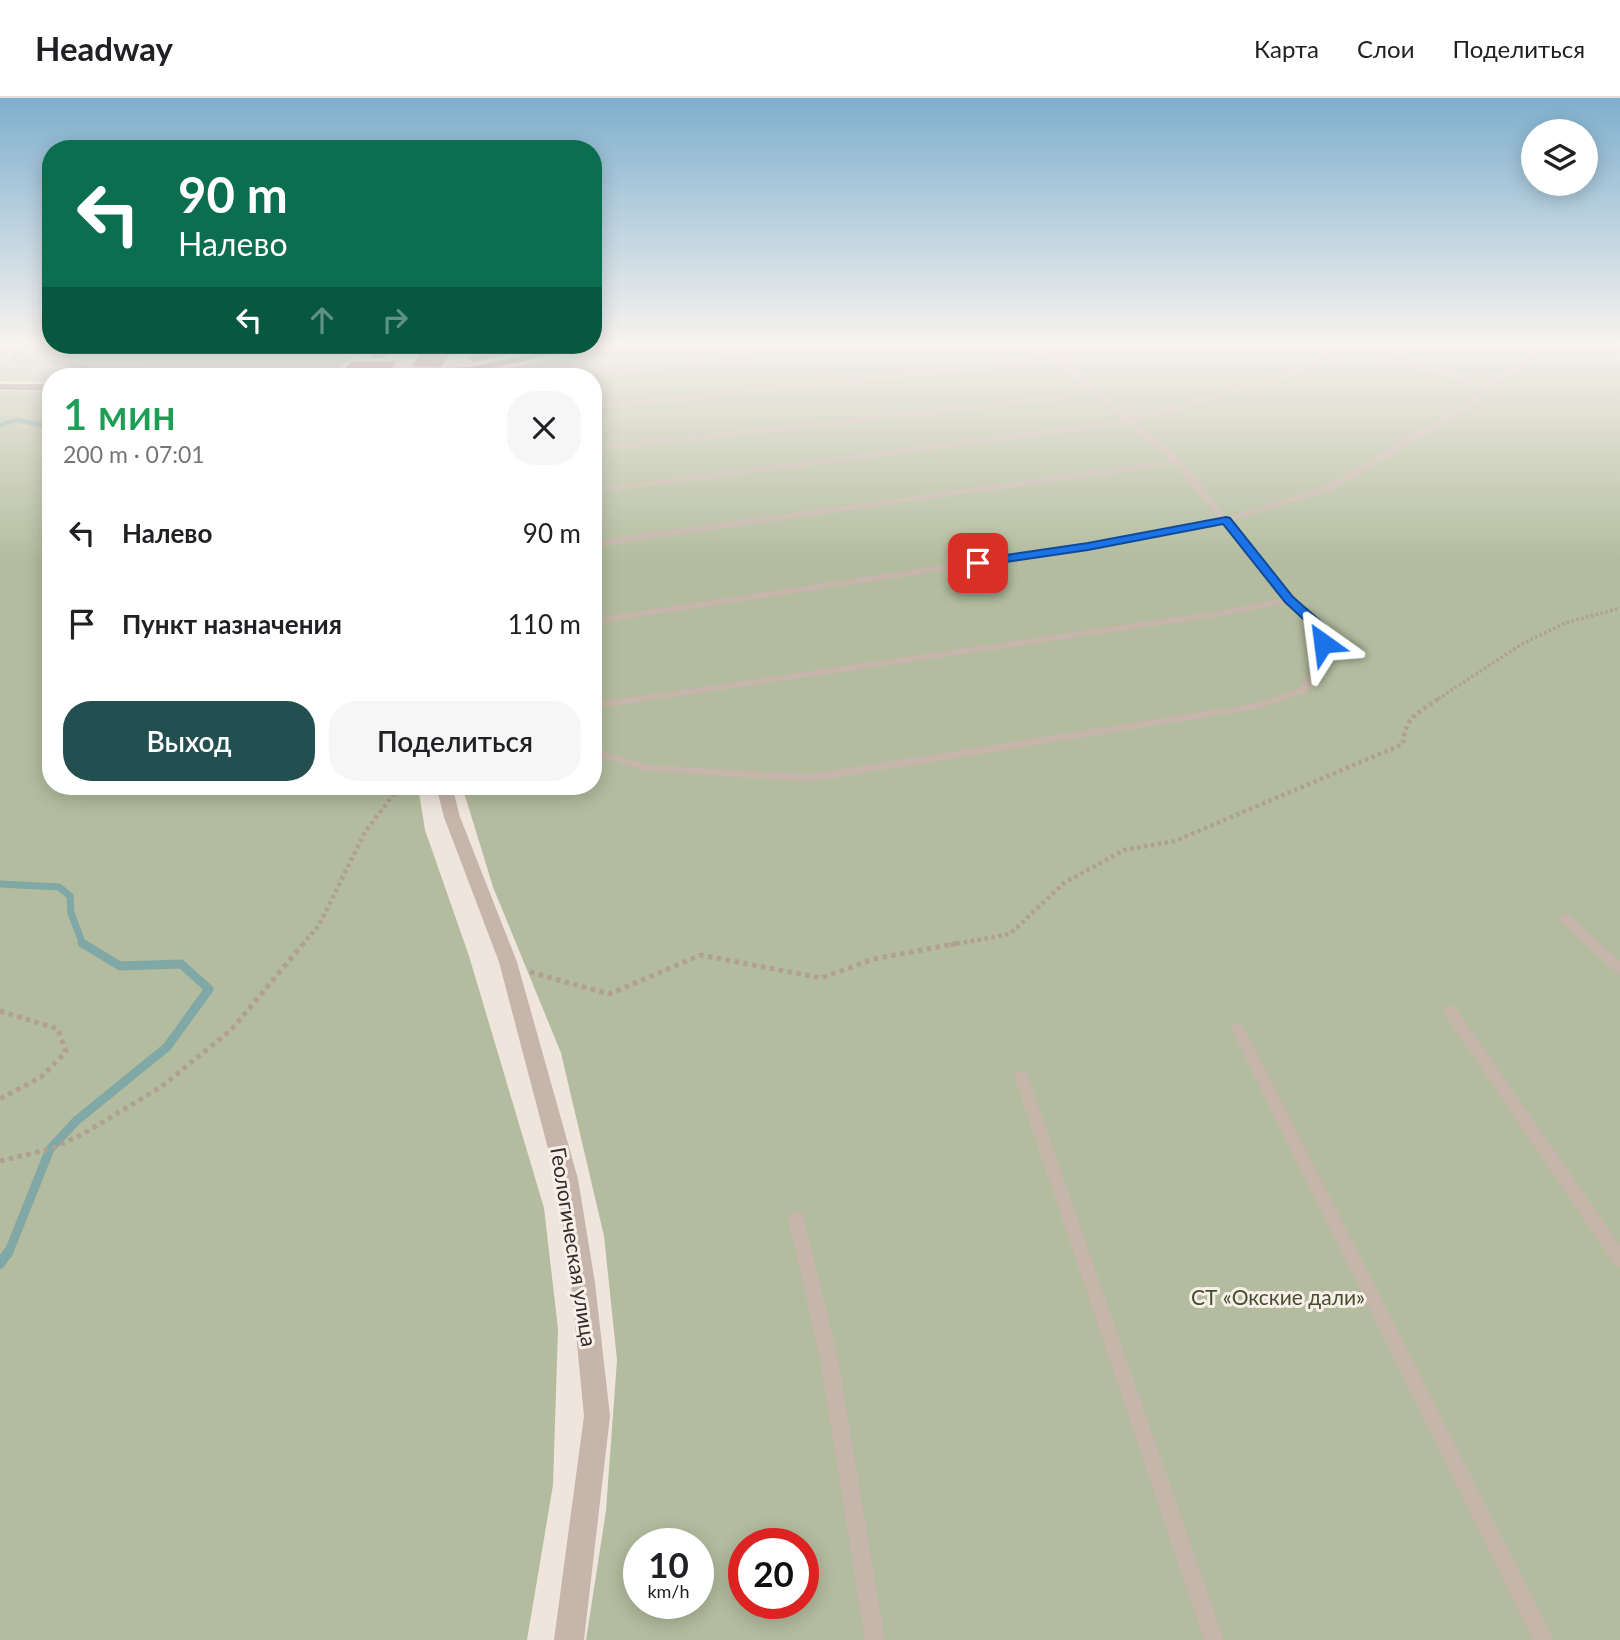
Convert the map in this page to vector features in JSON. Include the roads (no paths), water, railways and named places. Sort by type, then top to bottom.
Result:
[{"type":"street","name":"Геологическая улица","points":[[446,795],[452,817],[508,962],[567,1179],[583,1283],[597,1416],[569,1640]]},
{"type":"lane","points":[[602,448],[872,418]]},
{"type":"lane","points":[[602,754],[647,768],[810,778],[1253,708],[1302,691],[1326,659],[1320,627],[1289,600],[1177,461],[1127,418]]},
{"type":"lane","points":[[602,490],[1142,418]]},
{"type":"lane","points":[[602,620],[1088,546],[1226,520],[1327,489],[1448,418]]},
{"type":"lane","points":[[602,543],[1177,461]]},
{"type":"lane","points":[[602,705],[1230,612],[1289,600]]},
{"type":"lane","points":[[1566,919],[1620,969]]},
{"type":"lane","points":[[1450,1011],[1620,1259]]},
{"type":"lane","points":[[1238,1029],[1544,1640]]},
{"type":"lane","points":[[1021,1076],[1214,1640]]},
{"type":"lane","points":[[796,1217],[829,1359],[875,1640]]},
{"type":"waterway","points":[[0,425],[17,420],[42,425]]},
{"type":"waterway","points":[[0,884],[59,887],[70,896],[71,913],[82,943]]},
{"type":"waterway","points":[[8,1254],[50,1149],[76,1121],[167,1047],[209,989],[181,964],[120,966],[82,943]]},
{"type":"waterway","points":[[0,1264],[8,1252]]},
{"type":"park label","name":"СТ «Окские дали»","points":[[1278,1298]]}]
